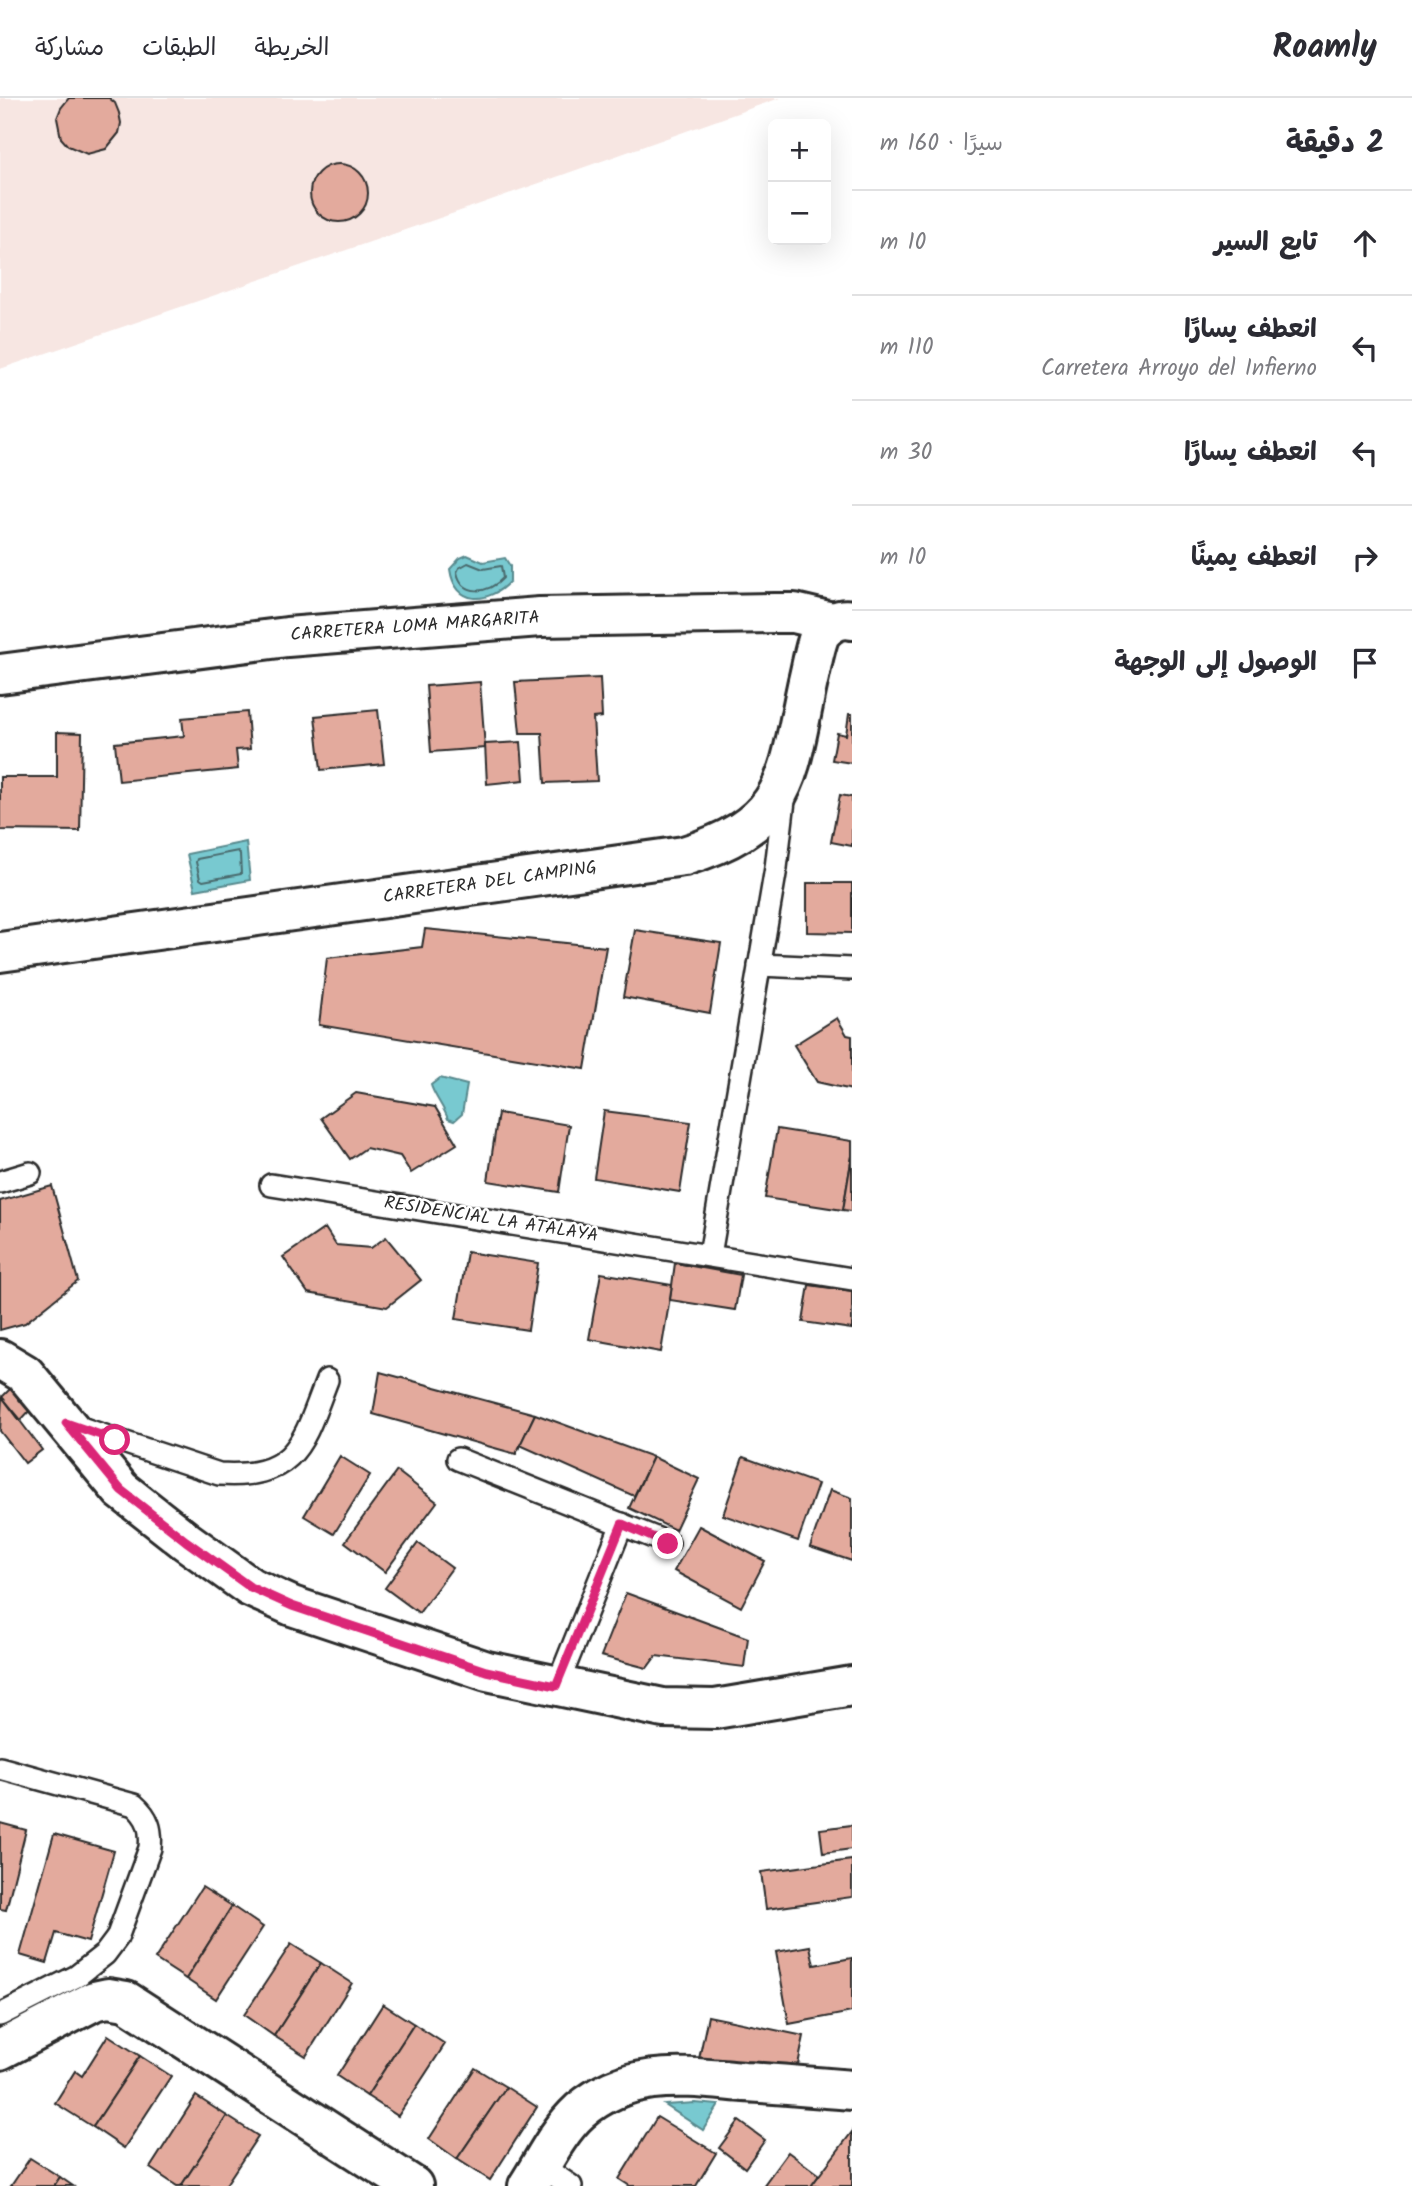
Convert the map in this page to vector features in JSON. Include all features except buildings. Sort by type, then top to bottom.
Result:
[{"type":"street","name":"CARRETERA LOMA MARGARITA","points":[[0,674],[287,637],[540,617],[776,613],[842,621]]},
{"type":"street","name":"CARRETERA DEL CAMPING","points":[[0,952],[684,856],[711,848],[735,836],[768,811],[786,779],[820,634],[842,621]]},
{"type":"street","points":[[0,1359],[25,1374],[121,1490],[250,1587],[292,1606],[486,1671],[663,1708],[715,1709],[852,1686]]},
{"type":"street","points":[[0,2050],[94,2001],[108,1998],[126,2001],[413,2186]]},
{"type":"street","points":[[547,2179],[566,2126],[594,2100],[631,2082],[674,2076],[852,2090]]},
{"type":"lane","points":[[710,1255],[776,868],[786,779]]},
{"type":"lane","points":[[735,836],[756,843],[771,858],[776,868]]},
{"type":"lane","points":[[759,965],[852,968]]},
{"type":"lane","points":[[0,1182],[30,1173]]},
{"type":"lane","name":"RESIDENCIAL LA ATALAYA","points":[[271,1185],[852,1279]]},
{"type":"lane","points":[[66,1423],[219,1474],[239,1476],[260,1472],[279,1464],[304,1441],[327,1380]]},
{"type":"lane","points":[[458,1459],[668,1544]]},
{"type":"lane","points":[[556,1686],[622,1524]]},
{"type":"lane","points":[[0,1768],[134,1805],[148,1821],[152,1835],[150,1848],[117,1938],[105,1954],[76,1976],[0,2015]]},
{"type":"shaded area","points":[[0,98],[780,98],[0,369]]},
{"type":"water","points":[[467,555],[483,562],[505,558],[510,566],[510,581],[483,598],[465,595],[458,590],[450,569],[460,558]]},
{"type":"water","points":[[246,842],[250,880],[195,890],[187,854]]},
{"type":"water","points":[[440,1078],[467,1085],[462,1114],[454,1121],[448,1119],[432,1089],[431,1085]]},
{"type":"water","points":[[665,2105],[719,2105],[703,2130]]},
{"type":"route","points":[[115,1440],[66,1423],[121,1490],[250,1587],[292,1606],[486,1671],[556,1686],[622,1524],[668,1544]]}]
